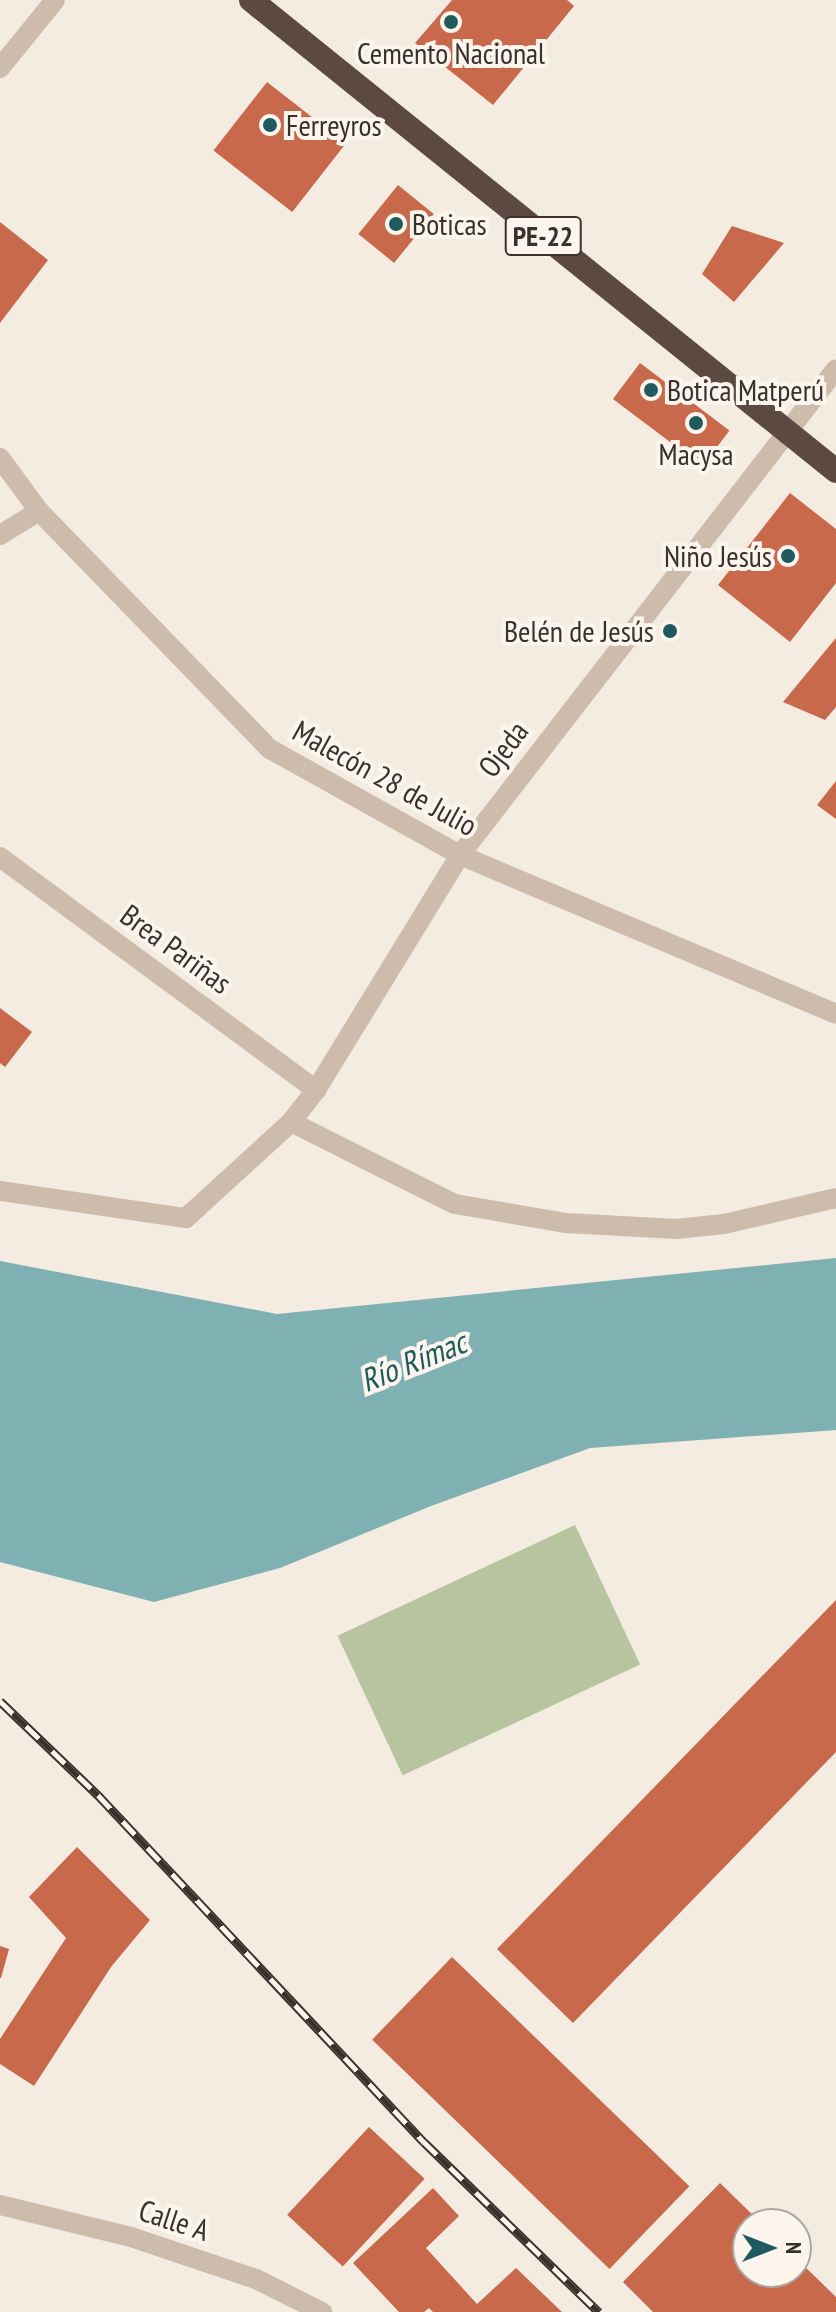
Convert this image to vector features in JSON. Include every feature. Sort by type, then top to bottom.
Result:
[{"type":"highway","name":"PE-22","points":[[251,0],[836,471]]},
{"type":"street","points":[[0,68],[55,0]]},
{"type":"street","name":"Ojeda","points":[[0,1191],[186,1218],[291,1122],[316,1090],[460,855],[785,430],[836,369]]},
{"type":"street","name":"Malecón 28 de Julio","points":[[0,458],[39,511],[270,749],[460,855],[836,1014]]},
{"type":"street","points":[[0,535],[39,511]]},
{"type":"street","name":"Brea Pariñas","points":[[3,866],[316,1090]]},
{"type":"street","points":[[291,1122],[455,1204],[566,1223],[676,1229],[724,1224],[836,1198]]},
{"type":"street","name":"Calle A","points":[[0,2205],[131,2237],[256,2279],[322,2312]]},
{"type":"green space","points":[[575,1525],[640,1665],[403,1775],[338,1636]]},
{"type":"water","name":"Río Rímac","points":[[836,1258],[836,1430],[590,1448],[431,1506],[280,1568],[154,1602],[0,1562],[0,1261],[277,1314]]},
{"type":"building","points":[[452,0],[567,0],[574,6],[493,105],[415,43]]},
{"type":"building","points":[[267,82],[346,144],[292,212],[213,151]]},
{"type":"building","name":"Boticas","points":[[398,185],[434,214],[394,263],[358,234]]},
{"type":"building","points":[[0,222],[48,260],[0,323]]},
{"type":"building","points":[[732,226],[784,243],[734,302],[702,274]]},
{"type":"building","points":[[640,363],[729,430],[702,466],[613,399]]},
{"type":"building","name":"Niño Jesús","points":[[790,493],[836,529],[836,583],[790,642],[718,585]]},
{"type":"building","points":[[836,638],[836,707],[825,720],[783,702]]},
{"type":"building","points":[[836,781],[836,819],[817,805]]},
{"type":"building","points":[[0,1008],[32,1032],[5,1067],[0,1063]]},
{"type":"building","points":[[836,1600],[836,1752],[573,2023],[497,1949]]},
{"type":"building","points":[[77,1847],[150,1920],[111,1967],[34,2086],[0,2064],[0,2039],[66,1938],[29,1897]]},
{"type":"building","points":[[0,1946],[9,1949],[1,1978],[0,1978]]},
{"type":"building","points":[[452,1957],[689,2186],[609,2269],[372,2040]]},
{"type":"building","points":[[369,2127],[425,2179],[343,2267],[287,2215]]},
{"type":"building","points":[[720,2183],[746,2208],[732,2208],[732,2288],[812,2288],[812,2274],[836,2297],[836,2312],[653,2312],[623,2282]]},
{"type":"building","points":[[433,2188],[459,2216],[426,2248],[477,2304],[516,2268],[562,2312],[433,2312],[429,2308],[424,2312],[399,2312],[353,2263]]},
{"type":"railway","points":[[0,1701],[98,1795],[424,2142],[599,2312]]},
{"type":"place","name":"Cemento Nacional","points":[[451,22]]},
{"type":"place","name":"Ferreyros","points":[[270,125]]},
{"type":"place","name":"Boticas","points":[[396,224]]},
{"type":"place","name":"Botica Matperú","points":[[651,390]]},
{"type":"place","name":"Macysa","points":[[696,423]]},
{"type":"place","name":"Niño Jesús","points":[[788,556]]},
{"type":"place","name":"Belén de Jesús","points":[[670,631]]}]
